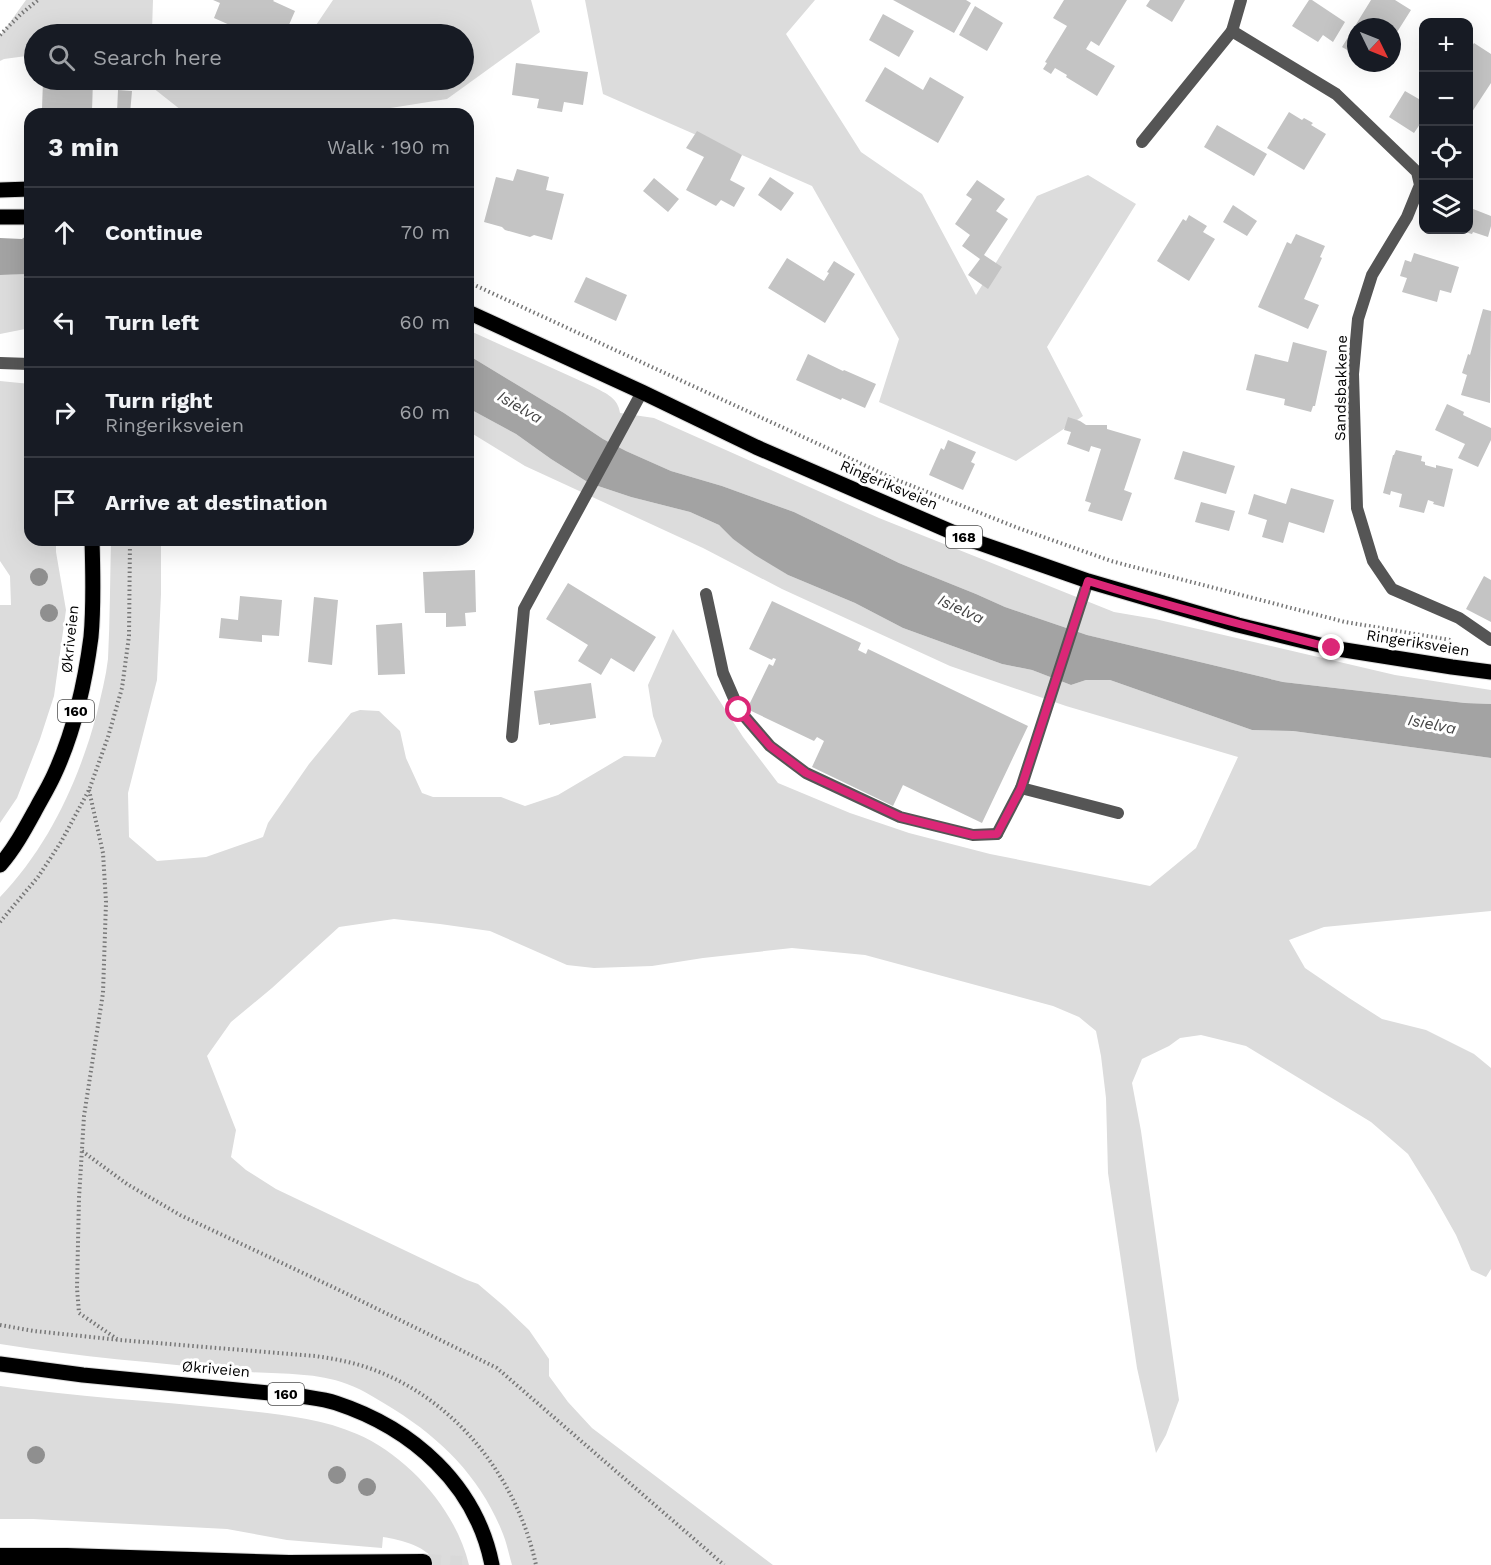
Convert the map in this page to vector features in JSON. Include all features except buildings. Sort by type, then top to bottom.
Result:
[{"type":"highway","points":[[0,1557],[289,1564],[423,1563]]},
{"type":"main road","points":[[0,190],[24,189]]},
{"type":"main road","points":[[0,217],[24,217]]},
{"type":"main road","name":"Ringeriksveien","points":[[474,315],[756,447],[968,539],[1088,581],[1238,625],[1332,648],[1491,672]]},
{"type":"main road","name":"Økriveien","points":[[0,865],[8,856],[55,774],[72,726],[83,686],[91,635],[93,546]]},
{"type":"main road","name":"Økriveien","points":[[0,1364],[300,1396],[333,1402],[366,1414],[420,1446],[442,1468],[463,1494],[478,1521],[492,1565]]},
{"type":"street","points":[[1142,142],[1232,31],[1241,0]]},
{"type":"street","name":"Sandsbakkene","points":[[1232,31],[1336,94],[1417,172],[1420,185],[1407,217],[1372,275],[1358,320],[1353,374],[1357,508],[1373,561],[1392,590],[1459,618],[1491,639]]},
{"type":"street","points":[[0,363],[24,364]]},
{"type":"street","points":[[512,737],[524,609],[642,392]]},
{"type":"street","points":[[706,594],[723,673],[739,710],[770,746],[806,773],[900,817],[973,835],[997,834],[1021,788],[1088,581]]},
{"type":"street","points":[[1021,788],[1118,813]]},
{"type":"path","points":[[0,35],[38,0]]},
{"type":"path","points":[[474,285],[892,478],[1018,528],[1111,561],[1345,622],[1455,641]]},
{"type":"path","points":[[89,790],[103,853],[106,902],[103,993],[84,1116],[76,1288],[79,1313],[120,1340]]},
{"type":"path","points":[[82,1151],[127,1184],[180,1215],[338,1289],[497,1368],[724,1565]]},
{"type":"shaded area","points":[[26,0],[153,0],[152,24],[24,24],[24,56],[0,61],[0,36]]},
{"type":"shaded area","points":[[333,0],[531,0],[540,32],[474,80],[474,24],[317,24]]},
{"type":"shaded area","points":[[585,0],[815,0],[786,34],[861,152],[922,194],[976,295],[1037,196],[1088,175],[1136,204],[1047,347],[1083,416],[1016,461],[879,402],[899,339],[812,186],[603,94]]},
{"type":"shaded area","points":[[156,90],[459,90],[447,99],[391,108],[178,108]]},
{"type":"shaded area","points":[[24,274],[24,329],[0,334],[0,275]]},
{"type":"shaded area","points":[[474,333],[594,387],[614,400],[620,413],[654,418],[879,518],[1114,612],[1155,619],[1395,675],[1491,690],[1491,704],[1283,682],[1087,635],[1005,607],[899,563],[794,512],[722,486],[671,471],[603,439],[474,359]]},
{"type":"shaded area","points":[[0,381],[24,383],[24,546],[56,546],[66,610],[54,696],[17,798],[0,823],[0,605],[11,605],[10,576],[0,561]]},
{"type":"shaded area","points":[[474,411],[516,434],[589,483],[631,497],[690,512],[719,525],[733,539],[788,575],[855,603],[903,628],[1002,664],[1032,670],[1071,685],[1086,680],[1110,680],[1252,730],[1293,731],[1491,758],[1491,911],[1324,927],[1289,940],[1305,968],[1382,1019],[1426,1030],[1474,1054],[1491,1068],[1491,1269],[1486,1277],[1471,1270],[1456,1235],[1408,1154],[1371,1122],[1246,1046],[1201,1035],[1180,1038],[1142,1059],[1132,1083],[1141,1131],[1179,1400],[1166,1435],[1156,1453],[1137,1368],[1108,1173],[1106,1098],[1101,1056],[1096,1031],[1079,1017],[1053,1006],[865,955],[792,948],[652,966],[594,968],[567,965],[490,931],[394,919],[339,927],[231,1022],[207,1056],[236,1130],[231,1157],[246,1170],[276,1189],[478,1284],[529,1330],[549,1359],[549,1376],[568,1402],[592,1428],[773,1565],[512,1565],[494,1514],[473,1479],[460,1463],[413,1422],[353,1386],[307,1375],[59,1353],[0,1344],[0,897],[33,856],[47,834],[71,787],[90,738],[108,659],[111,546],[161,546],[157,680],[128,793],[129,837],[157,861],[206,857],[263,837],[268,823],[309,764],[351,713],[360,710],[379,711],[400,731],[406,758],[422,793],[433,797],[501,797],[525,806],[558,795],[624,756],[655,757],[662,741],[653,716],[648,685],[673,629],[743,737],[778,783],[850,813],[909,833],[990,854],[1150,886],[1196,848],[1238,757],[1066,706],[950,666],[782,589],[703,548],[525,466],[474,435]]},
{"type":"shaded area","points":[[0,1386],[264,1413],[296,1417],[342,1428],[376,1444],[394,1456],[427,1487],[453,1524],[463,1544],[469,1565],[436,1565],[432,1558],[421,1549],[406,1542],[383,1537],[382,1548],[287,1540],[227,1529],[0,1519]]},
{"type":"water","points":[[0,238],[24,238],[24,274],[0,275]]},
{"type":"water","name":"Isielva","points":[[474,359],[626,451],[671,471],[722,486],[794,512],[899,563],[1005,607],[1087,635],[1283,682],[1491,704],[1491,758],[1293,731],[1252,730],[1110,680],[1086,680],[1071,685],[1032,670],[1002,664],[903,628],[855,603],[788,575],[755,555],[719,525],[690,512],[631,497],[589,483],[516,434],[474,411]]},
{"type":"tunnel","points":[[423,1563],[462,1565]]},
{"type":"route","points":[[739,710],[770,746],[806,773],[900,817],[973,835],[997,834],[1021,788],[1088,581],[1238,625],[1332,648]]}]
